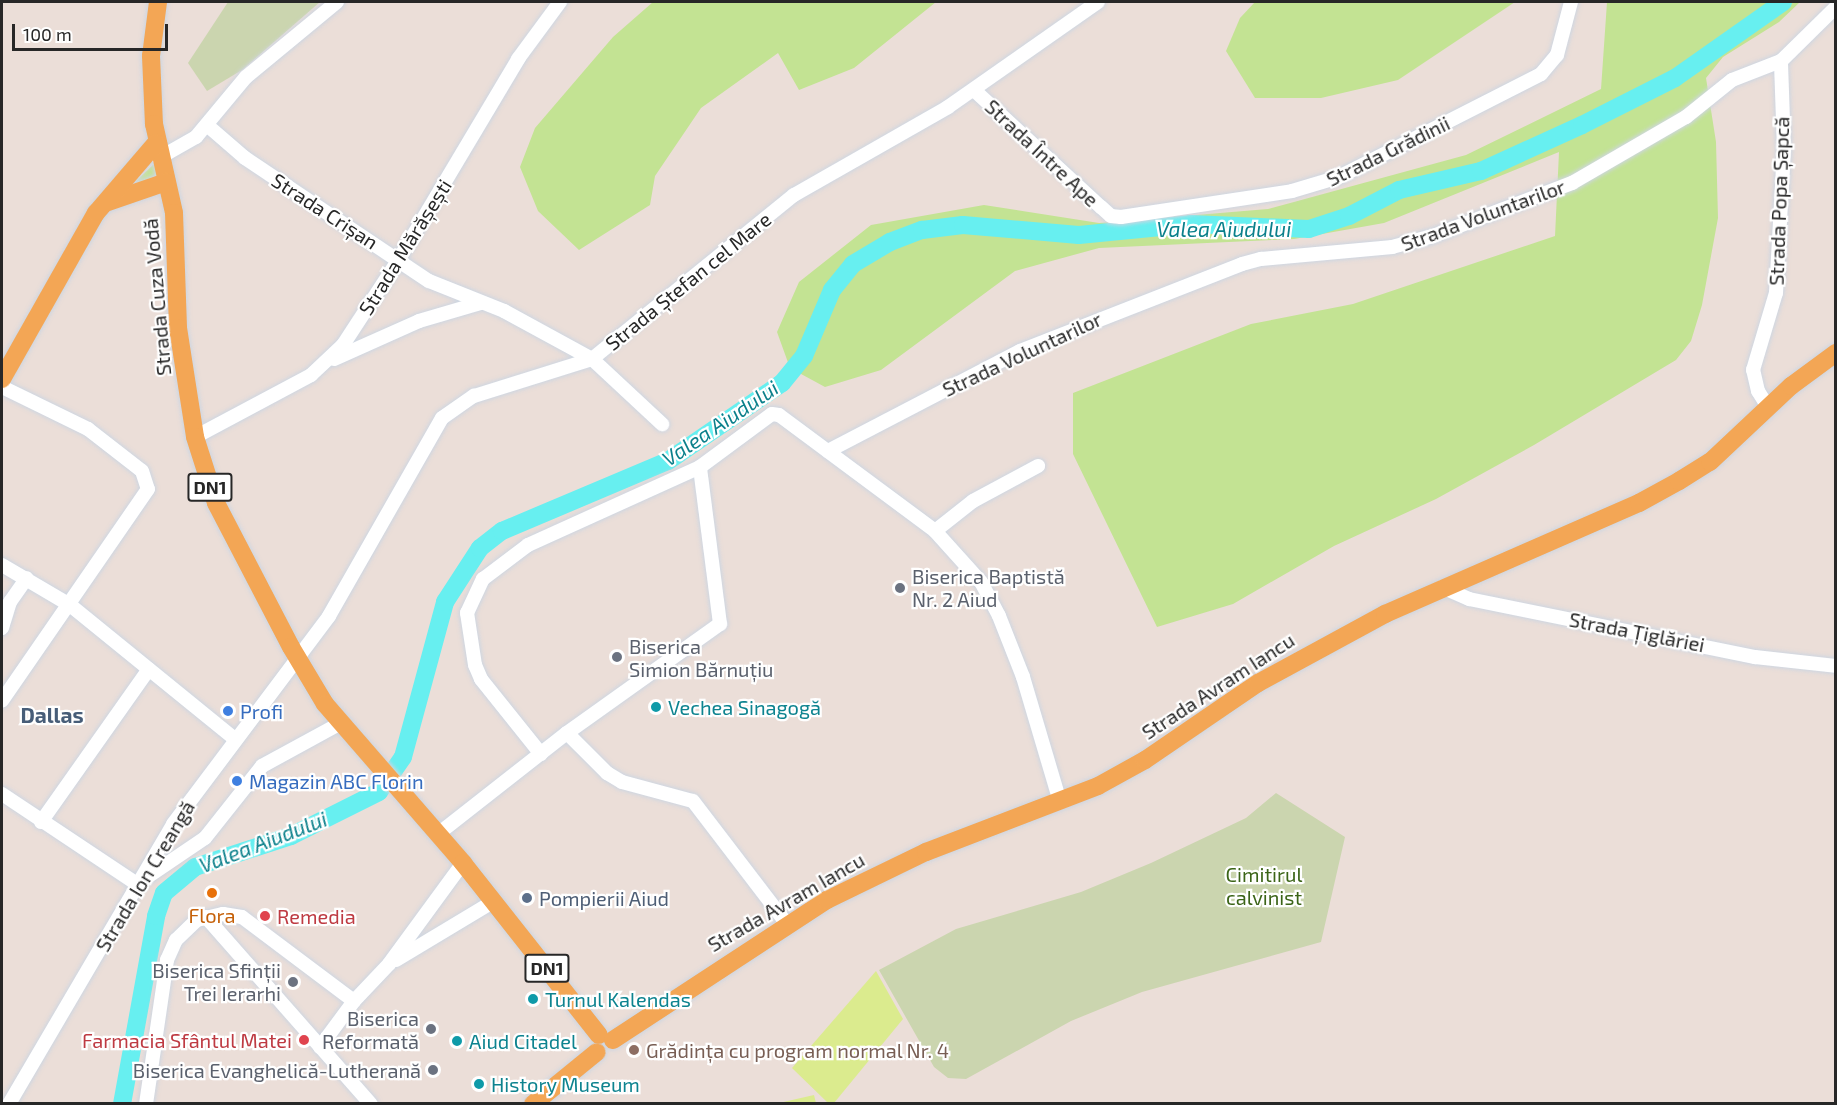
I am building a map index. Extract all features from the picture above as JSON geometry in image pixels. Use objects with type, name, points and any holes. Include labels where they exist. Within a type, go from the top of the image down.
[{"type":"main road","name":"Strada Cuza Vodă","points":[[158,2],[151,56],[158,151],[177,235],[178,328],[195,437],[224,520],[298,660],[341,723],[438,834]]},
{"type":"main road","points":[[2,379],[86,230],[106,202],[158,151]]},
{"type":"main road","points":[[106,202],[166,182]]},
{"type":"main road","name":"Strada Avram Iancu","points":[[533,1104],[603,1042],[787,924],[926,852],[1060,802],[1145,760],[1258,683],[1442,587],[1581,529],[1679,481],[1710,462],[1768,407],[1836,353]]},
{"type":"main road","name":"DN1","points":[[438,834],[603,1042]]},
{"type":"street","points":[[158,151],[208,126],[246,78],[337,2]]},
{"type":"street","name":"Strada Mărășești","points":[[195,437],[270,399],[328,362],[399,260],[518,59],[560,2]]},
{"type":"street","name":"Strada Ștefan cel Mare","points":[[298,660],[349,584],[442,418],[474,396],[592,359],[794,195],[974,90],[1098,2]]},
{"type":"street","name":"Strada Grădinii","points":[[1111,216],[1292,191],[1339,177],[1540,74],[1557,55],[1571,2]]},
{"type":"street","name":"Strada Voluntarilor","points":[[828,452],[1020,351],[1242,264],[1261,259],[1392,247],[1433,236],[1572,183],[1686,117],[1732,80],[1781,61],[1836,7]]},
{"type":"street","name":"Strada Popa Șapcă","points":[[1768,407],[1758,391],[1753,370],[1776,293],[1784,149],[1781,61]]},
{"type":"street","name":"Strada Între Ape","points":[[974,90],[1111,216]]},
{"type":"street","name":"Strada Crișan","points":[[208,126],[245,158],[429,281],[504,311],[592,359],[662,424]]},
{"type":"street","points":[[328,362],[419,321],[480,303]]},
{"type":"street","points":[[2,387],[88,429],[147,478],[148,489],[142,501],[2,701]]},
{"type":"street","points":[[541,754],[482,679],[475,665],[466,630],[472,596],[483,579],[528,545],[700,467],[772,414],[780,415],[935,531],[981,582],[999,616],[1038,723],[1060,802]]},
{"type":"street","points":[[935,531],[973,501],[1038,466]]},
{"type":"street","points":[[438,834],[567,733],[720,624],[700,467]]},
{"type":"street","points":[[2,565],[70,604],[235,739]]},
{"type":"street","points":[[2,628],[10,602],[27,578]]},
{"type":"street","name":"Strada Țiglăriei","points":[[1442,587],[1469,600],[1755,657],[1836,666]]},
{"type":"street","name":"Strada Ion Creangă","points":[[9,1104],[35,1065],[136,884],[173,824],[235,739],[298,660]]},
{"type":"street","points":[[40,822],[149,669]]},
{"type":"street","points":[[2,794],[40,822],[136,884],[205,838],[262,766],[341,723]]},
{"type":"street","points":[[567,733],[607,773],[622,782],[693,801],[787,924]]},
{"type":"street","points":[[320,1047],[354,1001],[389,964],[463,863]]},
{"type":"street","points":[[389,964],[494,902]]},
{"type":"street","points":[[146,1104],[167,960],[183,932],[206,917],[223,914],[242,917],[354,1001]]},
{"type":"street","points":[[206,917],[371,1104]]},
{"type":"street","points":[[349,1080],[358,1104]]},
{"type":"green space","points":[[228,2],[320,2],[242,70],[207,91],[188,63]]},
{"type":"green space","points":[[653,2],[936,2],[854,68],[799,90],[778,53],[701,108],[655,176],[650,205],[579,250],[538,211],[520,167],[535,128],[613,37]]},
{"type":"green space","points":[[1255,2],[1515,2],[1398,80],[1321,98],[1255,98],[1226,51],[1240,18]]},
{"type":"green space","points":[[1607,2],[1800,2],[1779,22],[1723,57],[1706,78],[1716,142],[1718,218],[1702,305],[1691,341],[1676,360],[1534,445],[1436,499],[1334,546],[1233,604],[1157,627],[1073,454],[1073,393],[1251,324],[1353,304],[1555,236],[1559,152],[1384,223],[1294,239],[1099,248],[1015,271],[881,370],[825,387],[790,368],[777,332],[799,282],[871,225],[984,205],[1099,223],[1268,209],[1466,155],[1601,89]]},
{"type":"green space","points":[[154,164],[159,174],[137,184],[135,182]]},
{"type":"green space","name":"Cimitirul calvinist","points":[[1276,793],[1345,837],[1321,942],[1142,992],[1071,1021],[966,1079],[948,1078],[934,1067],[879,970],[956,929],[1081,892],[1151,863],[1246,818]]},
{"type":"green space","points":[[876,971],[903,1019],[834,1103],[828,1103],[792,1068]]},
{"type":"green space","points":[[814,1095],[816,1103],[779,1103]]},
{"type":"waterway","name":"Valea Aiudului","points":[[122,1104],[156,916],[164,893],[195,867],[291,836],[379,792],[403,757],[445,602],[480,548],[502,531],[668,461],[782,383],[804,356],[832,290],[853,264],[890,242],[922,230],[963,225],[1079,235],[1191,224],[1309,229],[1349,216],[1399,190],[1481,171],[1582,125],[1675,78],[1783,2]]},
{"type":"place","name":"Biserica Baptistă Nr. 2 Aiud","points":[[900,588]]},
{"type":"place","name":"Biserica Simion Bărnuțiu","points":[[617,657]]},
{"type":"place","name":"Vechea Sinagogă","points":[[656,707]]},
{"type":"place","name":"Profi","points":[[228,711]]},
{"type":"place","name":"Magazin ABC Florin","points":[[237,781]]},
{"type":"place","name":"Flora","points":[[212,893]]},
{"type":"place","name":"Pompierii Aiud","points":[[527,898]]},
{"type":"place","name":"Remedia","points":[[265,916]]},
{"type":"place","name":"Biserica Sfinții Trei Ierarhi","points":[[293,982]]},
{"type":"place","name":"Turnul Kalendas","points":[[533,999]]},
{"type":"place","name":"Biserica Reformată","points":[[431,1029]]},
{"type":"place","name":"Farmacia Sfântul Matei","points":[[304,1040]]},
{"type":"place","name":"Aiud Citadel","points":[[457,1041]]},
{"type":"place","name":"Grădința cu program normal Nr. 4","points":[[634,1050]]},
{"type":"place","name":"Biserica Evanghelică-Lutherană","points":[[433,1070]]},
{"type":"place","name":"History Museum","points":[[479,1084]]},
{"type":"district","name":"Dallas","points":[[52,715]]}]
